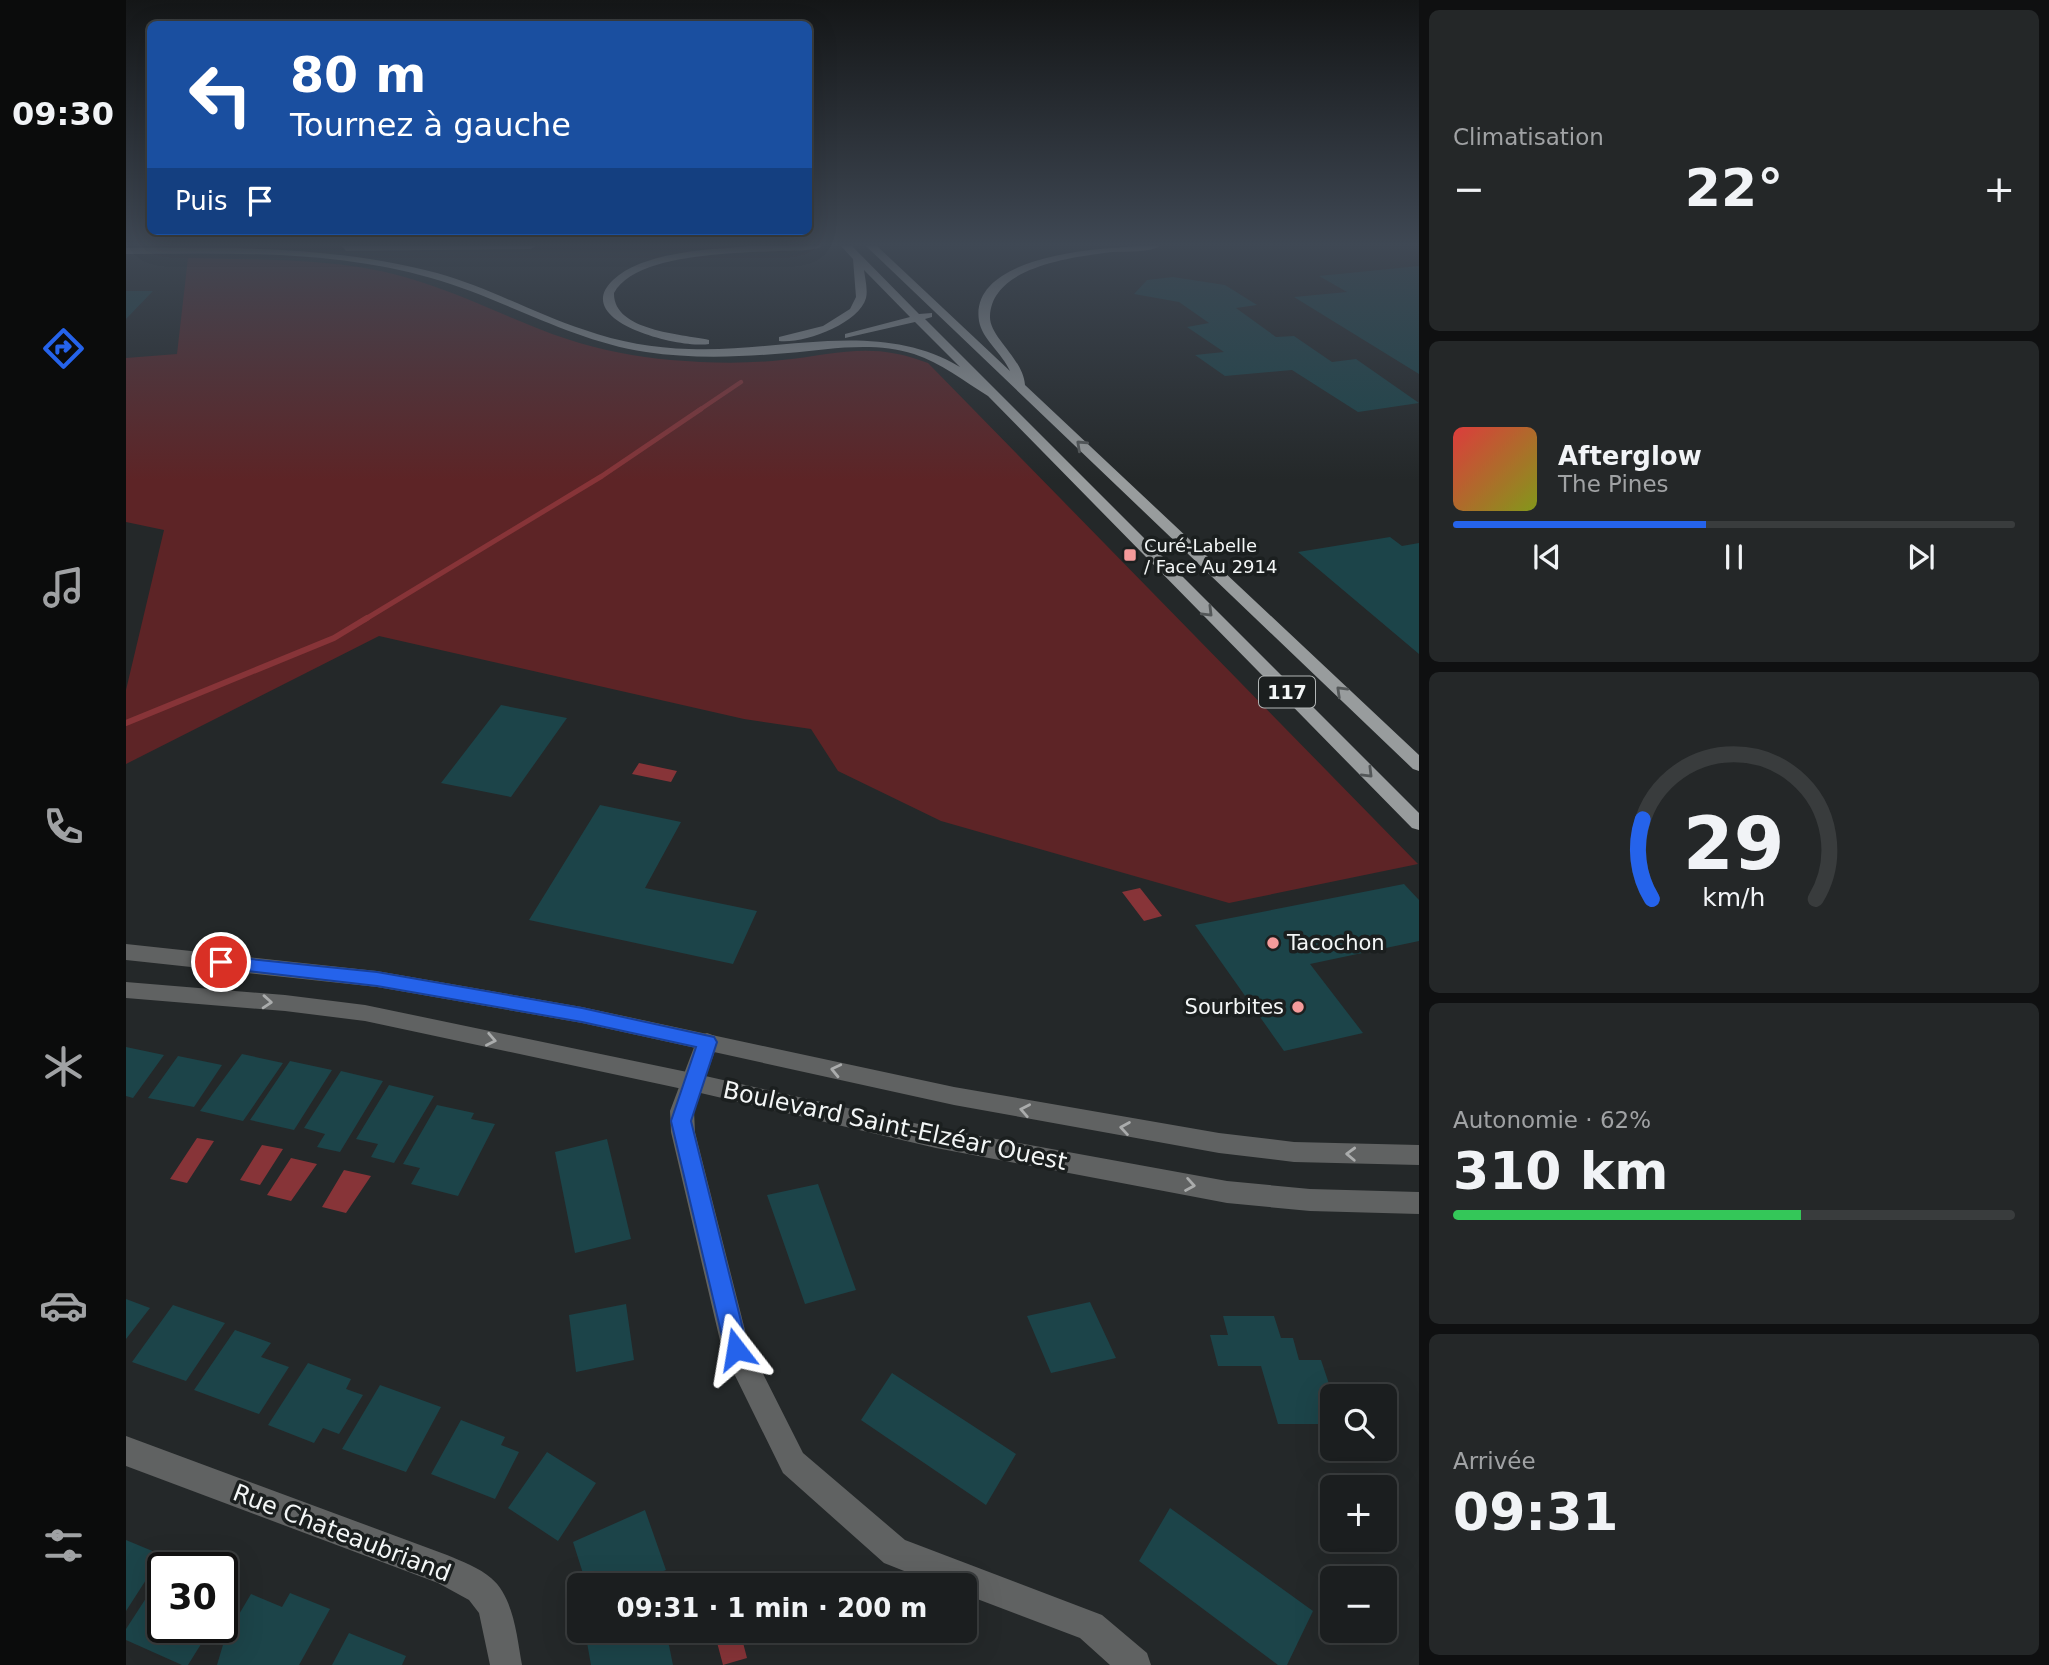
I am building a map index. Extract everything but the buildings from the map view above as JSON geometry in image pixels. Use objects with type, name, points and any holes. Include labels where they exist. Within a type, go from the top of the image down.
[{"type":"main road","points":[[559,324],[585,334],[631,346],[717,354],[869,344],[911,349],[937,359],[993,394]]},
{"type":"main road","points":[[632,324],[672,337],[723,343],[786,339],[834,324]]},
{"type":"main road","points":[[806,348],[897,324]]},
{"type":"main road","name":"117","points":[[924,324],[1419,824]]},
{"type":"main road","name":"117","points":[[951,324],[1419,765]]},
{"type":"main road","points":[[986,324],[990,334],[1009,356],[1023,391]]},
{"type":"street","name":"Boulevard Saint-Elzéar Ouest","points":[[126,952],[377,979],[582,1015],[954,1096],[1219,1143],[1294,1152],[1419,1156]]},
{"type":"street","name":"Boulevard Saint-Elzéar Ouest","points":[[126,990],[341,1009],[692,1082],[936,1138],[1217,1190],[1310,1200],[1419,1203]]},
{"type":"street","points":[[707,1042],[681,1121],[736,1349],[793,1463],[895,1552],[1091,1626],[1135,1665]]},
{"type":"street","name":"Rue Chateaubriand","points":[[126,1451],[447,1571],[480,1589],[497,1618],[506,1665]]},
{"type":"shaded area","points":[[180,324],[525,324],[605,350],[685,361],[741,363],[872,351],[908,356],[928,363],[1418,864],[1229,903],[941,821],[838,771],[811,729],[744,719],[379,636],[126,764],[126,690],[164,530],[126,522],[126,358],[177,354]]},
{"type":"shaded area","points":[[639,763],[677,771],[671,782],[632,774]]},
{"type":"shaded area","points":[[1140,888],[1162,916],[1144,921],[1122,892]]},
{"type":"shaded area","points":[[197,1138],[214,1141],[187,1183],[170,1179]]},
{"type":"shaded area","points":[[262,1145],[283,1149],[260,1185],[240,1180]]},
{"type":"shaded area","points":[[291,1158],[317,1164],[291,1201],[267,1195]]},
{"type":"shaded area","points":[[344,1170],[371,1176],[346,1213],[322,1207]]},
{"type":"shaded area","points":[[717,1643],[743,1643],[747,1658],[723,1665]]},
{"type":"waterway","points":[[698,411],[741,382]]},
{"type":"waterway","points":[[364,620],[602,476],[701,409]]},
{"type":"waterway","points":[[126,723],[334,638],[367,618]]},
{"type":"place","name":"Curé-Labelle / Face Au 2914","points":[[1130,555]]},
{"type":"place","name":"Tacochon","points":[[1273,943]]},
{"type":"place","name":"Sourbites","points":[[1298,1007]]},
{"type":"route","points":[[221,962],[377,979],[582,1015],[707,1042],[682,1111],[681,1121],[736,1349]]}]
